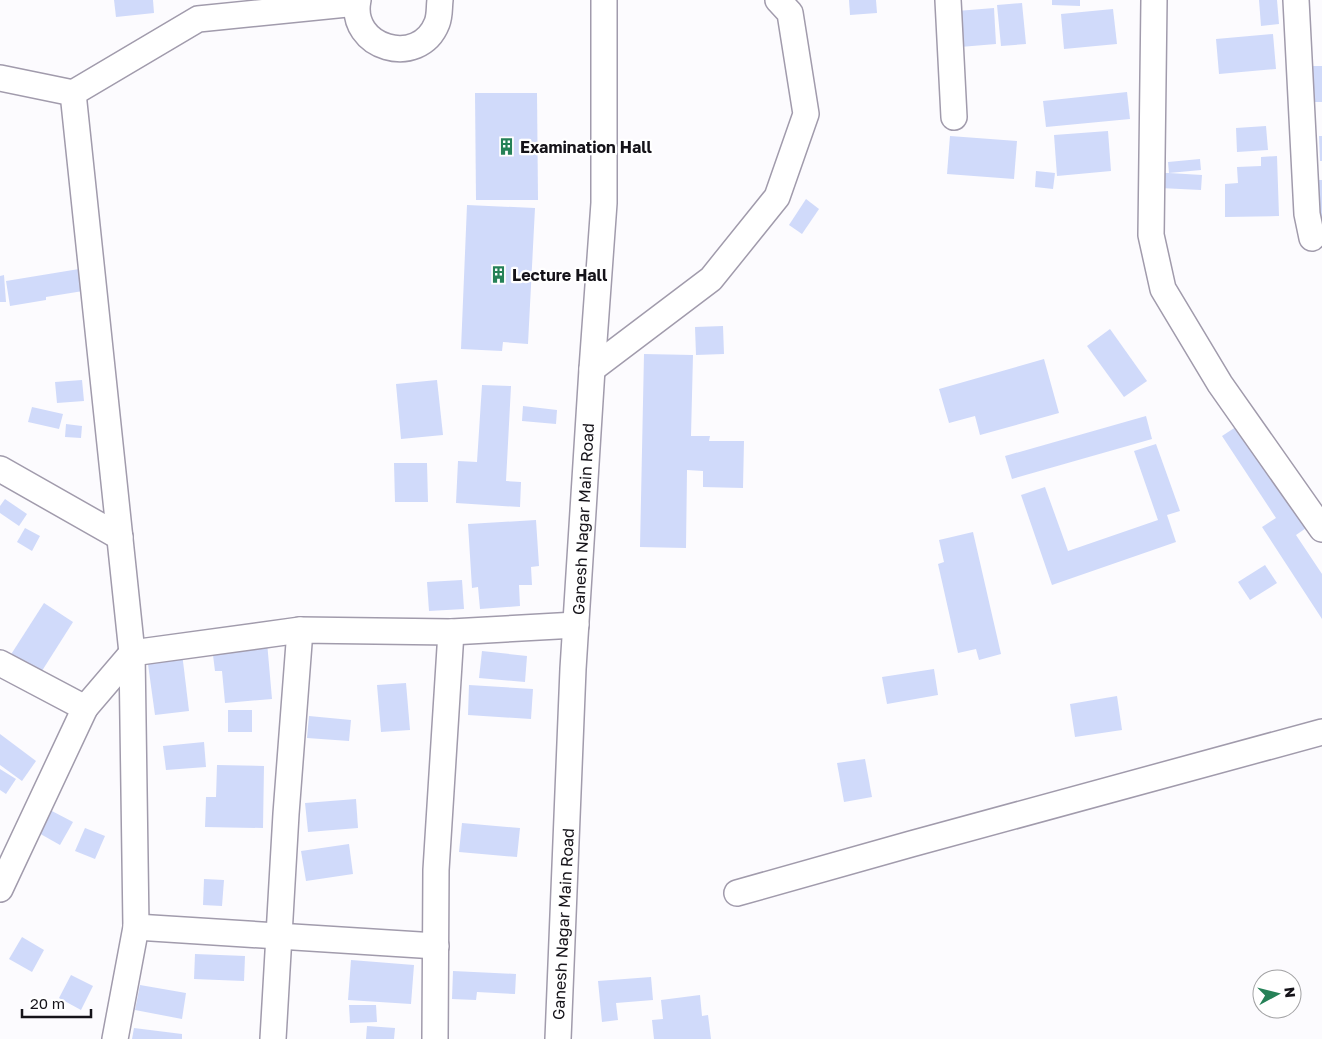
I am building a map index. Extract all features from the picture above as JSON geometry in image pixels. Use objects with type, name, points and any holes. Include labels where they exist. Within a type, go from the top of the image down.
[{"type":"street","points":[[0,78],[73,92],[198,19],[358,2],[358,14],[361,25],[368,35],[382,46],[399,50],[410,48],[430,35],[436,25],[440,0],[449,0]]},
{"type":"street","name":"Ganesh Nagar Main Road","points":[[558,1039],[576,625],[604,203],[604,0]]},
{"type":"street","points":[[592,369],[711,279],[777,197],[806,114],[790,13],[778,0]]},
{"type":"street","points":[[948,0],[954,117]]},
{"type":"street","points":[[1154,0],[1151,235],[1163,289],[1220,384],[1322,529]]},
{"type":"street","points":[[1296,0],[1307,214],[1312,238]]},
{"type":"street","points":[[73,92],[132,653],[136,927],[115,1039]]},
{"type":"street","points":[[0,469],[120,537]]},
{"type":"street","points":[[0,889],[85,708],[132,653],[300,630],[452,632],[576,625]]},
{"type":"street","points":[[273,1039],[300,630]]},
{"type":"street","points":[[435,1039],[436,870],[452,632]]},
{"type":"street","points":[[0,663],[85,708]]},
{"type":"street","points":[[737,893],[1322,732]]},
{"type":"street","points":[[136,927],[436,946]]},
{"type":"building","points":[[114,0],[153,0],[154,13],[116,17]]},
{"type":"building","points":[[849,0],[876,0],[877,13],[850,15]]},
{"type":"building","points":[[1052,0],[1080,0],[1080,6],[1052,5]]},
{"type":"building","points":[[1259,0],[1277,0],[1279,24],[1261,26]]},
{"type":"building","points":[[1022,3],[1026,44],[1001,46],[997,5]]},
{"type":"building","points":[[994,8],[996,44],[960,47],[957,11]]},
{"type":"building","points":[[1113,9],[1117,44],[1064,49],[1061,14]]},
{"type":"building","points":[[1273,34],[1276,69],[1219,74],[1216,39]]},
{"type":"building","points":[[1311,66],[1322,66],[1322,102],[1309,102]]},
{"type":"building","points":[[1127,92],[1130,119],[1046,127],[1043,101]]},
{"type":"building","name":"Examination Hall","points":[[475,93],[537,93],[538,200],[476,200]]},
{"type":"building","points":[[1266,126],[1268,150],[1237,152],[1236,128]]},
{"type":"building","points":[[1108,131],[1111,171],[1057,176],[1054,135]]},
{"type":"building","points":[[950,136],[1017,141],[1014,179],[947,174]]},
{"type":"building","points":[[1319,136],[1322,136],[1322,161],[1320,161]]},
{"type":"building","points":[[1277,156],[1279,216],[1225,217],[1225,184],[1238,183],[1237,167],[1261,166],[1261,157]]},
{"type":"building","points":[[1200,159],[1201,170],[1169,173],[1168,162]]},
{"type":"building","points":[[1036,171],[1055,173],[1053,189],[1035,187]]},
{"type":"building","points":[[1161,173],[1202,175],[1201,190],[1160,188]]},
{"type":"building","points":[[1312,180],[1322,180],[1322,223],[1309,222]]},
{"type":"building","points":[[806,199],[819,209],[802,234],[789,225]]},
{"type":"building","name":"Lecture Hall","points":[[467,205],[535,208],[528,344],[503,342],[502,351],[461,349]]},
{"type":"building","points":[[79,269],[83,291],[46,297],[46,300],[10,306],[6,281]]},
{"type":"building","points":[[4,275],[6,302],[0,302],[0,276]]},
{"type":"building","points":[[723,326],[724,354],[696,355],[695,327]]},
{"type":"building","points":[[1110,329],[1147,381],[1124,397],[1087,346]]},
{"type":"building","points":[[644,354],[693,355],[691,436],[710,436],[709,441],[744,441],[743,488],[703,487],[703,471],[687,470],[686,548],[640,547]]},
{"type":"building","points":[[1044,359],[1059,413],[980,435],[975,416],[949,423],[939,389]]},
{"type":"building","points":[[82,380],[84,401],[57,403],[55,382]]},
{"type":"building","points":[[437,380],[443,435],[401,439],[396,384]]},
{"type":"building","points":[[482,385],[511,386],[506,481],[521,482],[520,507],[456,503],[458,461],[477,462]]},
{"type":"building","points":[[523,406],[557,410],[556,424],[522,421]]},
{"type":"building","points":[[32,407],[63,414],[59,429],[28,422]]},
{"type":"building","points":[[1146,416],[1152,439],[1012,479],[1005,456]]},
{"type":"building","points":[[1245,421],[1312,524],[1296,535],[1322,574],[1322,619],[1262,527],[1276,518],[1222,436]]},
{"type":"building","points":[[66,424],[82,426],[81,438],[65,437]]},
{"type":"building","points":[[1156,444],[1180,511],[1167,515],[1176,542],[1052,585],[1021,495],[1045,487],[1068,551],[1158,520],[1134,451]]},
{"type":"building","points":[[394,463],[427,463],[428,502],[395,502]]},
{"type":"building","points":[[5,499],[27,514],[19,526],[0,513],[0,506]]},
{"type":"building","points":[[536,520],[539,566],[531,567],[532,585],[519,585],[520,606],[480,609],[478,587],[472,588],[468,524]]},
{"type":"building","points":[[25,528],[40,536],[32,551],[17,542]]},
{"type":"building","points":[[973,532],[1001,654],[979,660],[976,649],[958,653],[938,564],[944,562],[939,540]]},
{"type":"building","points":[[1265,565],[1277,583],[1250,600],[1238,582]]},
{"type":"building","points":[[462,580],[464,609],[429,611],[427,582]]},
{"type":"building","points":[[44,603],[73,622],[40,674],[10,656]]},
{"type":"building","points":[[267,642],[272,699],[225,703],[222,671],[215,671],[212,647]]},
{"type":"building","points":[[482,651],[527,656],[525,682],[479,678]]},
{"type":"building","points":[[182,653],[189,711],[155,715],[147,657]]},
{"type":"building","points":[[934,669],[938,695],[887,704],[882,677]]},
{"type":"building","points":[[406,683],[410,730],[381,732],[377,685]]},
{"type":"building","points":[[469,685],[533,689],[531,719],[468,715]]},
{"type":"building","points":[[1117,696],[1122,730],[1075,737],[1070,704]]},
{"type":"building","points":[[228,710],[252,710],[252,732],[228,732]]},
{"type":"building","points":[[309,716],[351,720],[349,741],[307,738]]},
{"type":"building","points":[[0,734],[36,761],[22,781],[0,765]]},
{"type":"building","points":[[204,742],[206,767],[166,770],[163,746]]},
{"type":"building","points":[[865,759],[872,797],[844,802],[837,763]]},
{"type":"building","points":[[217,765],[264,766],[263,828],[205,827],[206,797],[216,797]]},
{"type":"building","points":[[0,769],[16,779],[6,794],[0,790]]},
{"type":"building","points":[[356,799],[358,828],[308,832],[305,803]]},
{"type":"building","points":[[50,810],[73,822],[60,845],[37,832]]},
{"type":"building","points":[[462,823],[520,828],[517,857],[459,852]]},
{"type":"building","points":[[85,828],[105,836],[95,859],[75,851]]},
{"type":"building","points":[[349,844],[353,874],[306,881],[301,851]]},
{"type":"building","points":[[204,879],[224,880],[222,906],[203,905]]},
{"type":"building","points":[[22,937],[44,950],[32,972],[9,959]]},
{"type":"building","points":[[195,954],[245,956],[244,981],[194,979]]},
{"type":"building","points":[[351,960],[414,965],[411,1004],[348,1000]]},
{"type":"building","points":[[453,971],[516,974],[515,994],[477,992],[476,1000],[452,999]]},
{"type":"building","points":[[71,975],[93,986],[81,1010],[59,998]]},
{"type":"building","points":[[651,977],[653,1000],[616,1003],[618,1020],[602,1022],[598,981]]},
{"type":"building","points":[[140,985],[186,993],[182,1019],[135,1010]]},
{"type":"building","points":[[700,995],[702,1016],[708,1015],[711,1039],[654,1039],[652,1020],[663,1019],[661,1000]]},
{"type":"building","points":[[349,1005],[376,1005],[377,1022],[350,1023]]},
{"type":"building","points":[[367,1026],[395,1028],[394,1039],[366,1039]]},
{"type":"building","points":[[134,1028],[182,1034],[182,1039],[132,1039]]},
{"type":"place","name":"Examination Hall","points":[[506,147]]},
{"type":"place","name":"Lecture Hall","points":[[498,275]]}]
